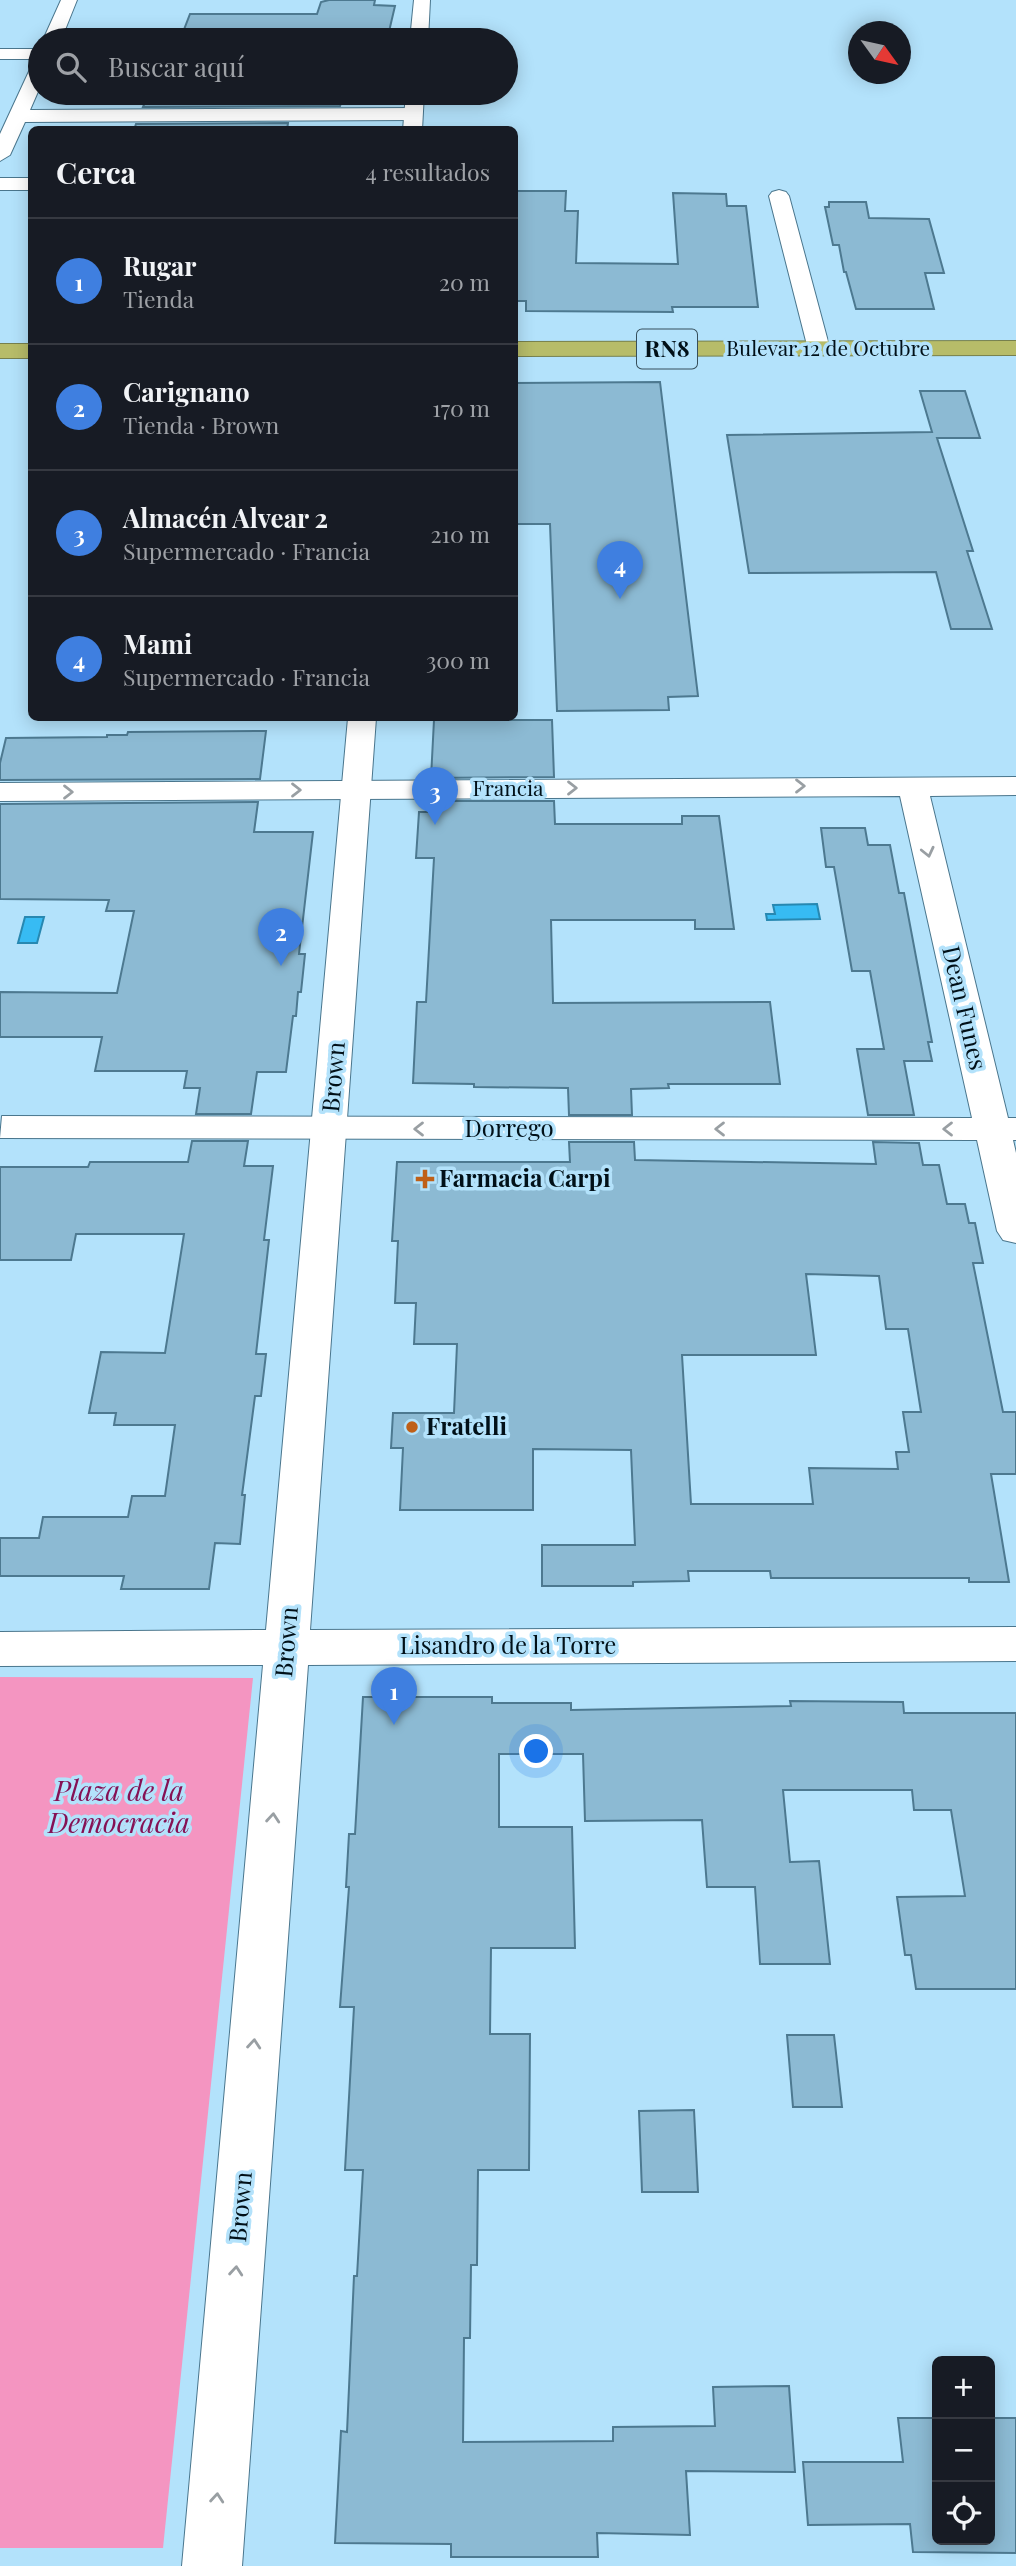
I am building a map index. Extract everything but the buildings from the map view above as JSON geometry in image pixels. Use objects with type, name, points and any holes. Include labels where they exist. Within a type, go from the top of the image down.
[{"type":"highway","name":"Bulevar 12 de Octubre","points":[[518,349],[1016,348]]},
{"type":"highway","points":[[0,351],[28,351]]},
{"type":"street","points":[[57,28],[69,0]]},
{"type":"street","points":[[420,28],[422,0]]},
{"type":"street","points":[[0,54],[28,54]]},
{"type":"street","points":[[0,155],[28,93]]},
{"type":"street","points":[[17,116],[412,122]]},
{"type":"street","points":[[0,184],[28,184]]},
{"type":"street","points":[[779,195],[819,349]]},
{"type":"street","name":"Brown","points":[[212,2566],[362,721]]},
{"type":"street","name":"Dean Funes","points":[[913,786],[1004,1129],[1016,1231]]},
{"type":"street","name":"Francia","points":[[0,792],[1016,786]]},
{"type":"street","name":"Dorrego","points":[[2,1128],[1004,1129]]},
{"type":"street","name":"Lisandro de la Torre","points":[[0,1649],[1016,1644]]},
{"type":"green space","name":"Plaza de la Democracia","points":[[0,1677],[253,1678],[163,2548],[0,2548]]},
{"type":"water","points":[[817,904],[820,919],[767,920],[766,914],[775,914],[773,905]]},
{"type":"water","points":[[25,917],[44,917],[37,943],[18,943]]},
{"type":"place","name":"Mami","points":[[620,599]]},
{"type":"place","name":"Almacén Alvear 2","points":[[435,825]]},
{"type":"place","name":"Carignano","points":[[281,966]]},
{"type":"place","name":"Farmacia Carpi","points":[[425,1179]]},
{"type":"place","name":"Fratelli","points":[[412,1427]]},
{"type":"place","name":"Rugar","points":[[394,1725]]}]
